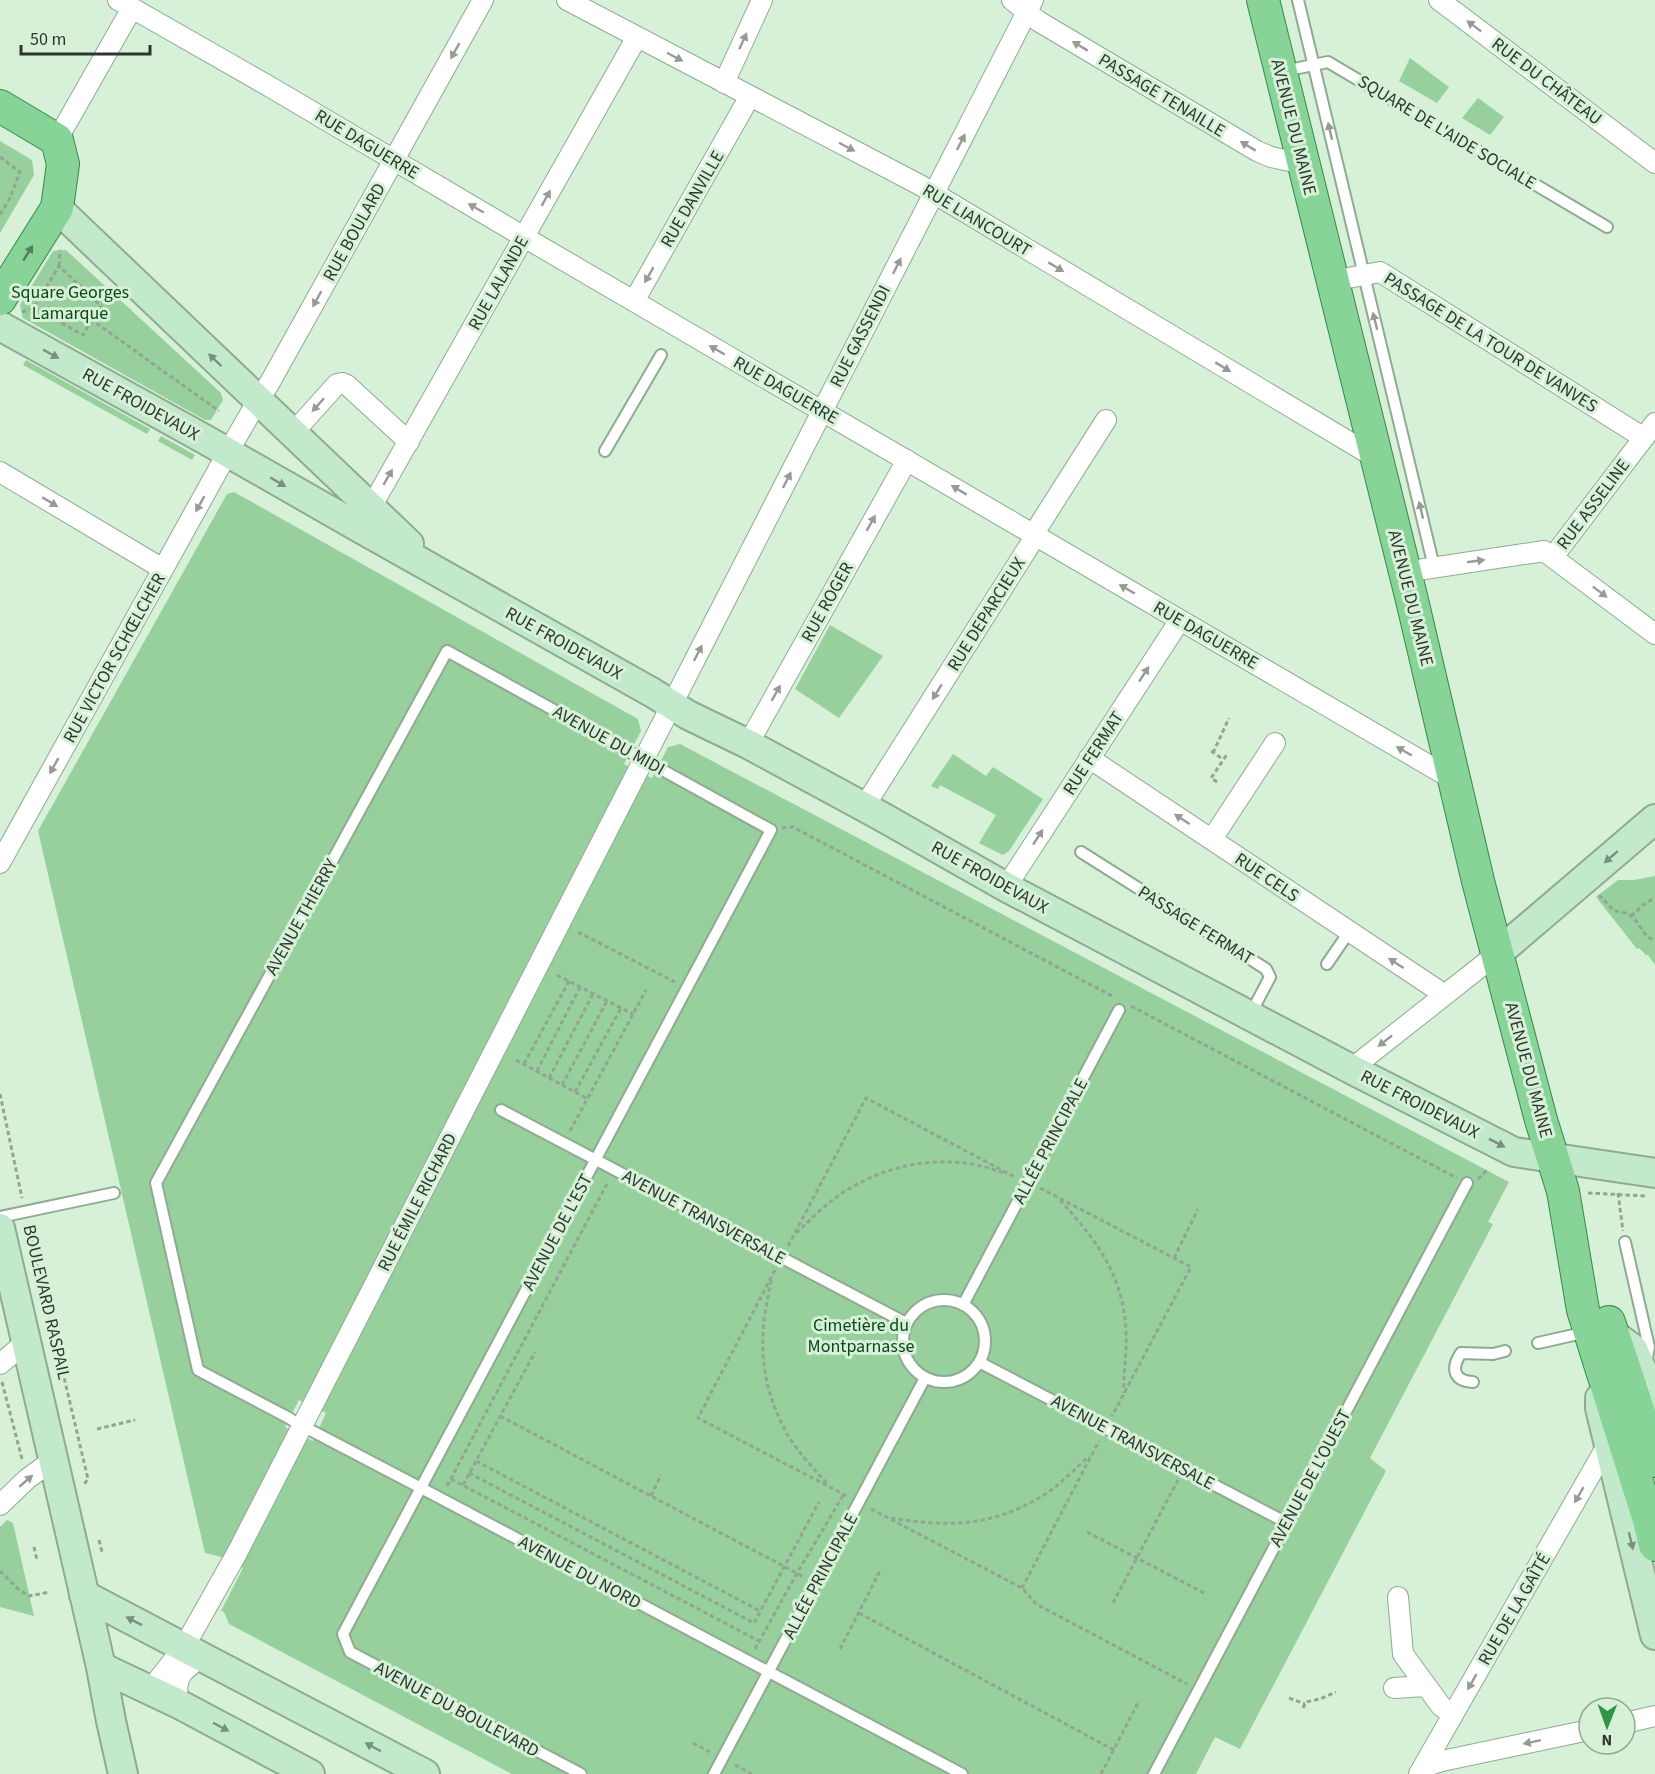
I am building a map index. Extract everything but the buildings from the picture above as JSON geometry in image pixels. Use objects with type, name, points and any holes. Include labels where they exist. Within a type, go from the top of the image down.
[{"type":"main road","name":"AVENUE DU MAINE","points":[[1263,0],[1376,458],[1420,570],[1454,780],[1541,1120],[1563,1193],[1655,1545]]},
{"type":"main road","points":[[0,106],[57,140],[63,164],[57,207],[7,312]]},
{"type":"main road","name":"RUE FROIDEVAUX","points":[[57,207],[293,433],[365,518]]},
{"type":"main road","name":"RUE FROIDEVAUX","points":[[7,312],[228,452],[365,518],[437,571],[671,705],[748,744],[1006,886],[1351,1069],[1514,1152],[1553,1157],[1654,1178]]},
{"type":"main road","points":[[1498,953],[1655,819]]},
{"type":"main road","name":"BOULEVARD RASPAIL","points":[[0,1228],[101,1667],[123,1774]]},
{"type":"main road","name":"AVENUE DU MAINE","points":[[1601,1342],[1633,1348],[1652,1392]]},
{"type":"main road","name":"AVENUE DU MAINE","points":[[1601,1342],[1600,1408],[1655,1635]]},
{"type":"main road","name":"AVENUE DU MAINE","points":[[1601,1342],[1655,1461]]},
{"type":"main road","points":[[84,1595],[425,1774]]},
{"type":"main road","points":[[101,1667],[177,1703],[310,1774]]},
{"type":"street","name":"RUE BOULARD","points":[[228,452],[269,384],[483,0]]},
{"type":"street","name":"RUE LIANCOURT","points":[[567,0],[920,185],[1376,458]]},
{"type":"street","points":[[724,83],[762,0]]},
{"type":"street","name":"RUE DU CHÂTEAU","points":[[1439,0],[1655,163]]},
{"type":"street","name":"RUE DAGUERRE","points":[[125,4],[1454,780]]},
{"type":"street","points":[[57,140],[125,4]]},
{"type":"street","name":"PASSAGE TENAILLE","points":[[1024,4],[1048,27],[1257,151],[1271,157],[1303,164]]},
{"type":"street","name":"RUE GASSENDI","points":[[671,705],[934,194],[1024,4]]},
{"type":"street","name":"RUE LALANDE","points":[[365,518],[637,37]]},
{"type":"street","name":"RUE DANVILLE","points":[[634,301],[750,96]]},
{"type":"street","name":"PASSAGE DE LA TOUR DE VANVES","points":[[1332,281],[1380,272],[1649,430]]},
{"type":"street","points":[[293,433],[337,384],[342,383],[347,385],[409,442]]},
{"type":"street","name":"RUE DEPARCIEUX","points":[[864,807],[1106,420]]},
{"type":"street","name":"RUE ASSELINE","points":[[1553,557],[1649,430]]},
{"type":"street","name":"RUE VICTOR SCHŒLCHER","points":[[0,863],[228,452]]},
{"type":"street","name":"RUE ROGER","points":[[748,744],[907,460]]},
{"type":"street","points":[[0,472],[164,569]]},
{"type":"street","points":[[1420,570],[1544,551],[1655,634]]},
{"type":"street","name":"RUE FERMAT","points":[[1006,886],[1179,620]]},
{"type":"street","name":"RUE ÉMILE RICHARD","points":[[150,1690],[193,1652],[199,1623],[671,705]]},
{"type":"street","points":[[1212,839],[1275,743]]},
{"type":"street","name":"RUE CELS","points":[[1089,758],[1445,995]]},
{"type":"street","points":[[1351,1069],[1498,953]]},
{"type":"street","points":[[0,1364],[26,1342]]},
{"type":"street","name":"RUE DE LA GAÎTÉ","points":[[1421,1770],[1608,1444]]},
{"type":"street","points":[[0,1505],[27,1479],[53,1460]]},
{"type":"street","points":[[1398,1597],[1403,1654],[1441,1706],[1454,1715]]},
{"type":"street","points":[[177,1703],[177,1683],[193,1652]]},
{"type":"street","points":[[1394,1688],[1425,1686]]},
{"type":"street","points":[[1637,1720],[1655,1716]]},
{"type":"street","points":[[1421,1770],[1442,1761],[1577,1733]]},
{"type":"lane","name":"AVENUE DU MAINE","points":[[1298,0],[1364,275],[1420,570]]},
{"type":"lane","name":"SQUARE DE L'AIDE SOCIALE","points":[[1281,72],[1328,62],[1607,227]]},
{"type":"lane","points":[[605,451],[661,355]]},
{"type":"lane","name":"AVENUE DU MIDI","points":[[447,651],[771,830]]},
{"type":"lane","name":"AVENUE THIERRY","points":[[198,1370],[156,1183],[447,651]]},
{"type":"lane","name":"AVENUE DE L'EST","points":[[343,1634],[771,830]]},
{"type":"lane","name":"PASSAGE FERMAT","points":[[1082,852],[1266,969],[1270,977],[1249,1015]]},
{"type":"lane","points":[[1327,964],[1349,932]]},
{"type":"lane","name":"ALLÉE PRINCIPALE","points":[[963,1305],[1119,1010]]},
{"type":"lane","name":"AVENUE TRANSVERSALE","points":[[501,1110],[906,1323]]},
{"type":"lane","name":"AVENUE DE L'OUEST","points":[[1154,1774],[1467,1183]]},
{"type":"lane","points":[[0,1217],[114,1193]]},
{"type":"lane","name":"AVENUE DU MAINE","points":[[1625,1242],[1649,1347],[1652,1392]]},
{"type":"lane","points":[[945,1300],[963,1305],[978,1318],[983,1330],[985,1343],[980,1362],[972,1371],[953,1381],[942,1382],[925,1378],[915,1371],[904,1352],[903,1332],[906,1323],[918,1309],[931,1302],[945,1300]]},
{"type":"lane","points":[[1538,1344],[1601,1342]]},
{"type":"lane","points":[[1473,1382],[1464,1382],[1457,1377],[1455,1362],[1461,1353],[1492,1354],[1505,1351]]},
{"type":"lane","name":"AVENUE TRANSVERSALE","points":[[980,1362],[1287,1523]]},
{"type":"lane","name":"AVENUE DU NORD","points":[[198,1370],[962,1774]]},
{"type":"lane","name":"ALLÉE PRINCIPALE","points":[[714,1774],[925,1378]]},
{"type":"lane","name":"AVENUE DU BOULEVARD","points":[[343,1634],[350,1652],[581,1774]]},
{"type":"path","points":[[0,157],[20,172],[10,198],[0,215]]},
{"type":"path","points":[[34,308],[59,266],[60,250]]},
{"type":"path","points":[[7,312],[34,308],[83,335],[100,306],[59,266]]},
{"type":"path","points":[[92,320],[219,411]]},
{"type":"path","points":[[1223,759],[1212,752],[1229,718]]},
{"type":"path","points":[[1216,782],[1211,778],[1228,753]]},
{"type":"path","points":[[1599,895],[1614,911],[1625,911],[1636,919],[1650,939],[1655,941]]},
{"type":"path","points":[[1631,916],[1655,898]]},
{"type":"path","points":[[578,932],[687,989]]},
{"type":"path","points":[[557,975],[633,1014]]},
{"type":"path","points":[[524,1064],[568,981]]},
{"type":"path","points":[[537,1071],[580,987]]},
{"type":"path","points":[[564,1143],[646,990]]},
{"type":"path","points":[[549,1078],[593,994]]},
{"type":"path","points":[[562,1085],[607,1001]]},
{"type":"path","points":[[575,1092],[621,1008]]},
{"type":"path","points":[[516,1060],[588,1099]]},
{"type":"path","name":"BOULEVARD RASPAIL","points":[[0,1094],[25,1212],[88,1479],[84,1486],[62,1495]]},
{"type":"path","points":[[794,1234],[852,1186],[909,1165],[951,1162],[971,1164],[991,1168],[1028,1183]]},
{"type":"path","points":[[440,1498],[615,1170]]},
{"type":"path","points":[[1563,1193],[1618,1195],[1654,1178]]},
{"type":"path","points":[[1618,1195],[1625,1242]]},
{"type":"path","points":[[1056,1197],[1087,1230],[1111,1270],[1118,1289],[1126,1330],[1124,1394]]},
{"type":"path","points":[[1174,1258],[1198,1209]]},
{"type":"path","points":[[772,1277],[763,1335],[763,1360],[767,1384],[778,1416],[789,1438],[829,1487]]},
{"type":"path","points":[[463,1485],[535,1352]]},
{"type":"path","points":[[0,1372],[27,1479]]},
{"type":"path","points":[[500,1416],[816,1583]]},
{"type":"path","points":[[97,1429],[135,1420]]},
{"type":"path","points":[[886,1517],[937,1524],[970,1522],[1000,1516],[1020,1508],[1057,1486],[1093,1453]]},
{"type":"path","points":[[476,1461],[760,1611]]},
{"type":"path","points":[[1113,1603],[1184,1469]]},
{"type":"path","points":[[469,1473],[754,1623],[819,1502]]},
{"type":"path","points":[[651,1496],[661,1475]]},
{"type":"path","points":[[451,1479],[759,1641]]},
{"type":"path","points":[[748,1661],[844,1494]]},
{"type":"path","points":[[1087,1532],[1204,1593]]},
{"type":"path","points":[[99,1540],[102,1552]]},
{"type":"path","points":[[34,1547],[37,1560]]},
{"type":"path","points":[[840,1649],[881,1569]]},
{"type":"path","points":[[0,1571],[18,1589],[29,1596],[50,1592]]},
{"type":"path","points":[[1022,1588],[1036,1604],[1198,1690]]},
{"type":"path","points":[[858,1613],[1114,1750]]},
{"type":"path","points":[[1289,1698],[1304,1706],[1306,1702],[1320,1700],[1336,1692]]},
{"type":"path","points":[[1101,1774],[1138,1703]]},
{"type":"green space","points":[[1410,58],[1449,87],[1437,103],[1399,81]]},
{"type":"green space","points":[[1478,98],[1504,117],[1490,135],[1462,118]]},
{"type":"green space","points":[[0,141],[32,160],[34,175],[0,233]]},
{"type":"green space","name":"Square Georges Lamarque","points":[[66,250],[221,393],[223,400],[211,420],[205,420],[23,318],[20,305],[53,251]]},
{"type":"green space","points":[[26,360],[150,429],[147,434],[23,365]]},
{"type":"green space","points":[[161,436],[195,455],[192,460],[158,441]]},
{"type":"green space","points":[[234,492],[638,719],[641,731],[624,764],[632,769],[307,1404],[299,1400],[285,1427],[292,1431],[227,1560],[205,1553],[38,831],[227,494]]},
{"type":"green space","points":[[830,625],[883,656],[839,718],[795,689]]},
{"type":"green space","name":"Cimetière du Montparnasse","points":[[680,744],[1509,1182],[1488,1222],[1493,1224],[1370,1458],[1386,1471],[1240,1749],[1215,1737],[1196,1774],[512,1774],[229,1624],[224,1612],[221,1611],[243,1568],[239,1565],[305,1437],[313,1441],[326,1413],[318,1409],[643,774],[652,778],[668,747]]},
{"type":"green space","points":[[953,754],[986,776],[993,767],[1043,799],[1009,851],[1003,855],[979,843],[996,815],[940,785],[938,789],[931,786]]},
{"type":"green space","points":[[1655,876],[1655,965],[1648,955],[1639,948],[1637,949],[1596,897],[1618,880]]},
{"type":"green space","points":[[7,1520],[13,1523],[34,1616],[0,1607],[0,1527]]}]
